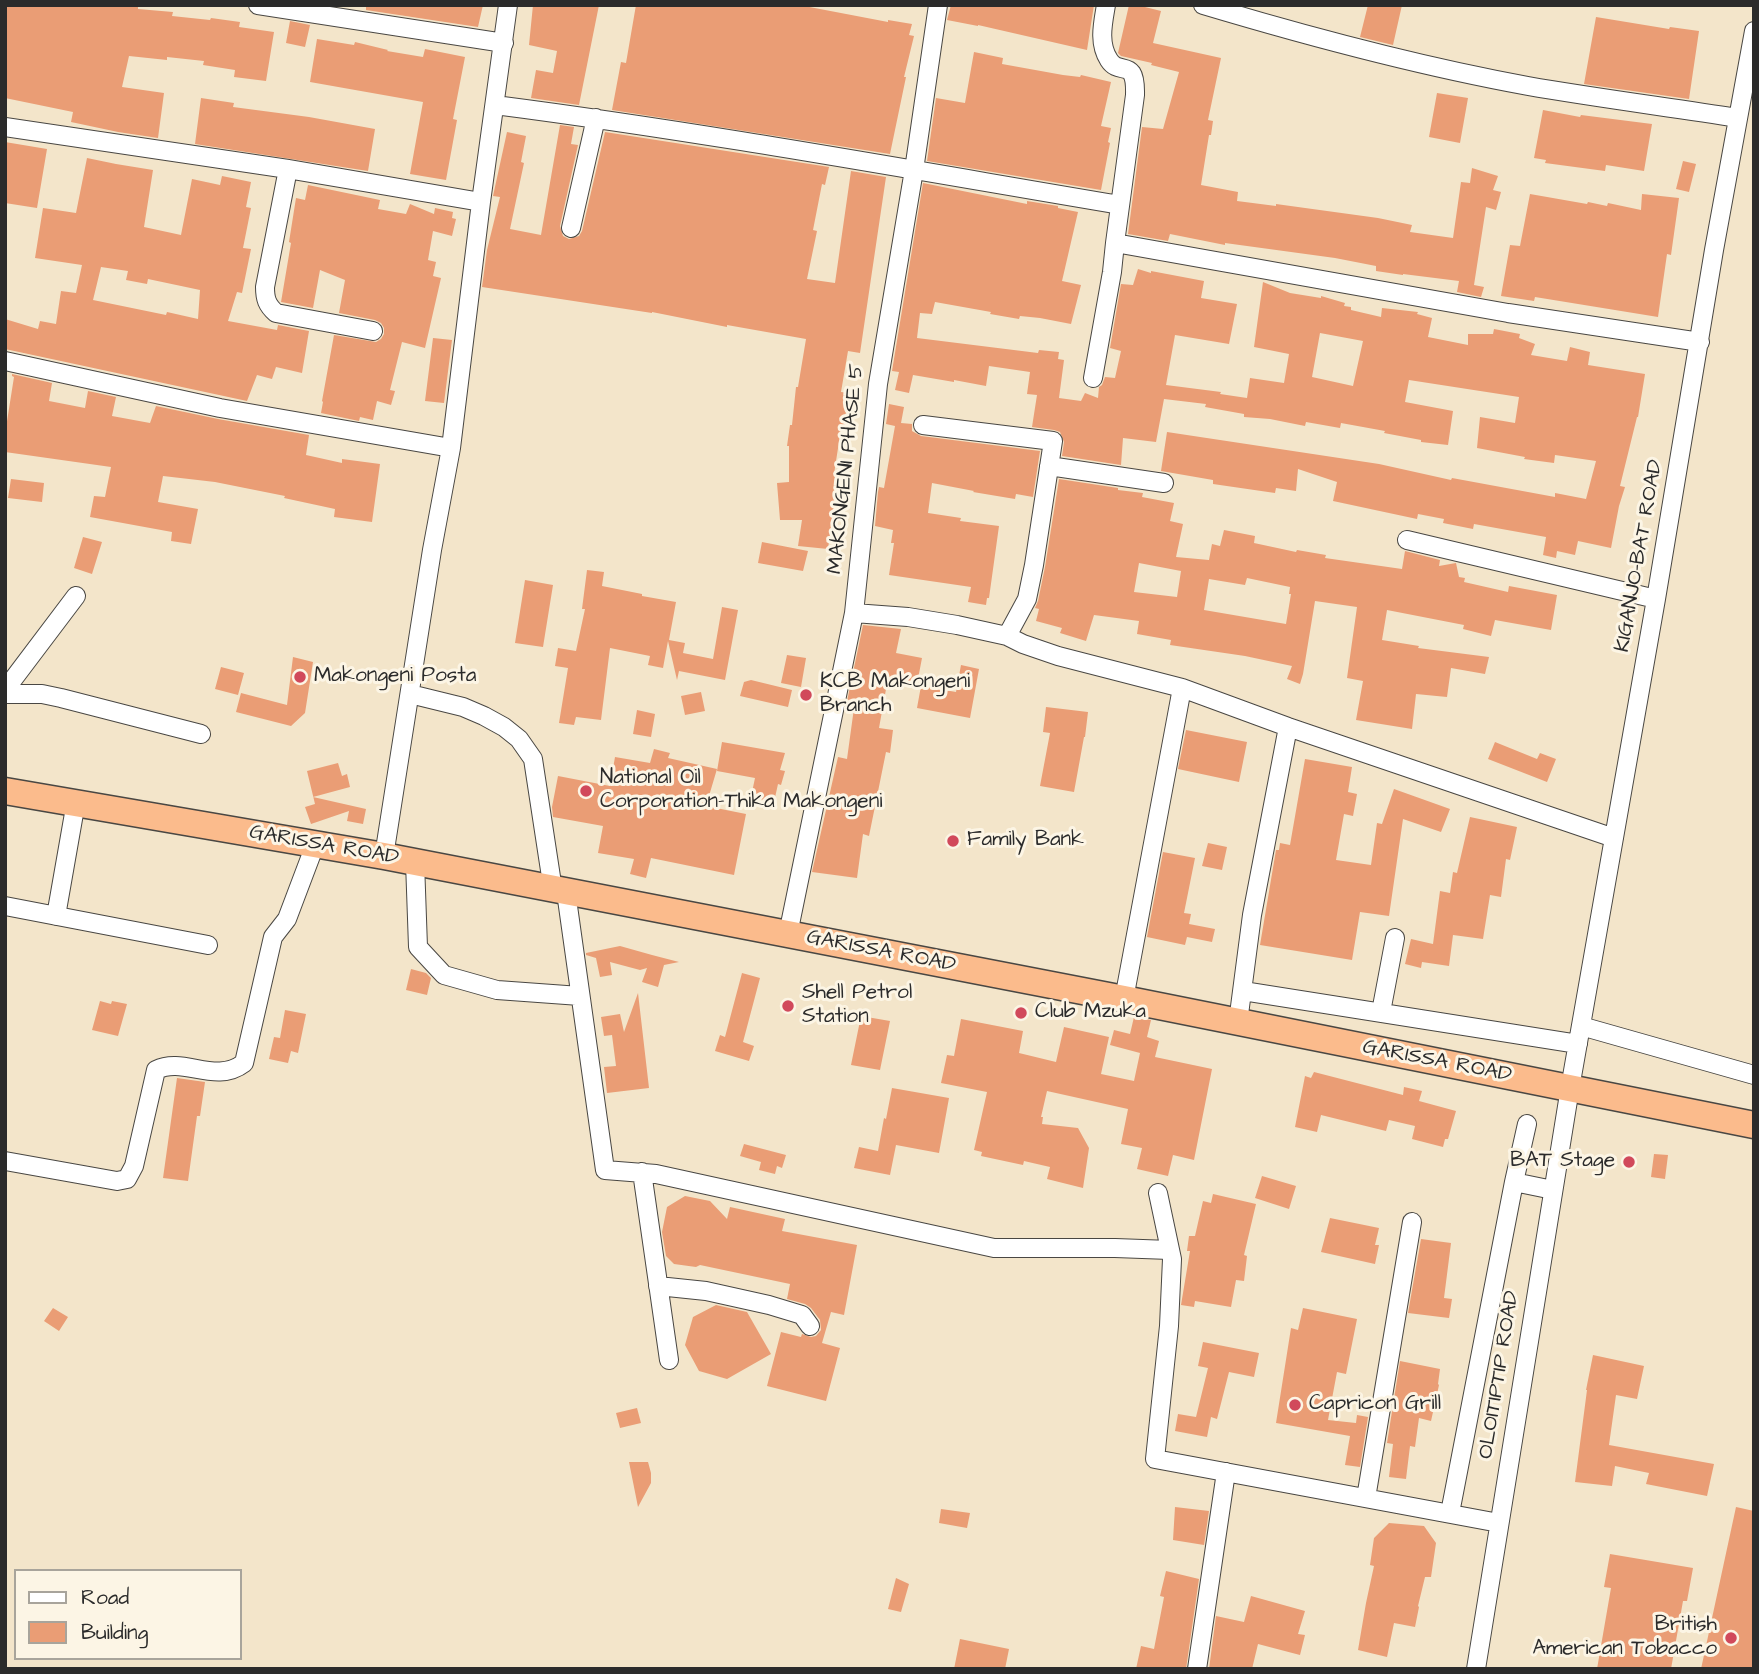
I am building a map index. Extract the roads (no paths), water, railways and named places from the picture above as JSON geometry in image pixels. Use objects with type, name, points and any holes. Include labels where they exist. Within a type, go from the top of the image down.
[{"type":"highway","name":"GARISSA ROAD","points":[[5,790],[384,856],[1238,1021],[1754,1125]]},
{"type":"street","points":[[258,5],[504,43]]},
{"type":"street","points":[[384,856],[432,550],[451,448],[508,5]]},
{"type":"street","name":"MAKONGENI PHASE 5","points":[[788,934],[854,613],[878,384],[938,5]]},
{"type":"street","points":[[1093,378],[1112,272],[1135,95],[1133,75],[1127,68],[1115,65],[1108,59],[1101,32],[1106,5]]},
{"type":"street","points":[[1203,5],[1300,34],[1528,86],[1738,118]]},
{"type":"street","name":"KIGANJO-BAT ROAD","points":[[1570,1088],[1754,31]]},
{"type":"street","points":[[495,105],[596,118],[1120,205]]},
{"type":"street","points":[[570,228],[596,118]]},
{"type":"street","points":[[5,127],[288,169],[481,202]]},
{"type":"street","points":[[288,169],[265,287],[265,298],[269,307],[276,313],[373,331]]},
{"type":"street","points":[[1115,243],[1508,313],[1700,342]]},
{"type":"street","points":[[5,361],[220,408],[451,448]]},
{"type":"street","points":[[923,425],[1053,441],[1027,599],[1007,636]]},
{"type":"street","points":[[1049,466],[1164,483]]},
{"type":"street","points":[[1407,540],[1656,599]]},
{"type":"street","points":[[5,692],[76,596]]},
{"type":"street","points":[[854,613],[920,619],[1007,636],[1049,653],[1182,688],[1288,727],[1615,838]]},
{"type":"street","points":[[1124,999],[1182,688]]},
{"type":"street","points":[[5,692],[61,698],[201,734]]},
{"type":"street","points":[[410,694],[463,707],[484,716],[519,739],[533,759],[580,996],[605,1170],[656,1174],[993,1248],[1170,1250]]},
{"type":"street","points":[[1238,1021],[1252,915],[1288,727]]},
{"type":"street","points":[[56,916],[76,802]]},
{"type":"street","points":[[5,1161],[117,1181],[127,1179],[134,1166],[156,1070],[164,1066],[174,1066],[220,1073],[234,1070],[244,1063],[273,937],[287,919],[315,845]]},
{"type":"street","points":[[415,862],[418,947],[444,975],[497,990],[580,996]]},
{"type":"street","points":[[5,906],[208,945]]},
{"type":"street","points":[[1381,1012],[1395,938]]},
{"type":"street","points":[[1243,990],[1578,1044]]},
{"type":"street","points":[[1581,1026],[1754,1075]]},
{"type":"street","name":"OLOITIPTIP ROAD","points":[[1476,1669],[1570,1088]]},
{"type":"street","points":[[1450,1513],[1527,1124]]},
{"type":"street","points":[[642,1172],[669,1360]]},
{"type":"street","points":[[1514,1182],[1553,1190]]},
{"type":"street","points":[[1158,1193],[1172,1258],[1169,1326],[1155,1459],[1499,1523]]},
{"type":"street","points":[[1366,1498],[1412,1222]]},
{"type":"street","points":[[658,1286],[706,1291],[769,1305],[802,1315],[810,1326]]},
{"type":"street","points":[[1197,1669],[1226,1472]]},
{"type":"place","name":"Makongeni Posta","points":[[300,677]]},
{"type":"place","name":"KCB Makongeni Branch","points":[[806,695]]},
{"type":"place","name":"National Oil Corporation-Thika Makongeni","points":[[586,791]]},
{"type":"place","name":"Family Bank","points":[[953,841]]},
{"type":"place","name":"Shell Petrol Station","points":[[788,1006]]},
{"type":"place","name":"Club Mzuka","points":[[1021,1013]]},
{"type":"place","name":"BAT Stage","points":[[1629,1162]]},
{"type":"place","name":"Capricon Grill","points":[[1295,1405]]},
{"type":"place","name":"British American Tobacco","points":[[1731,1638]]}]
